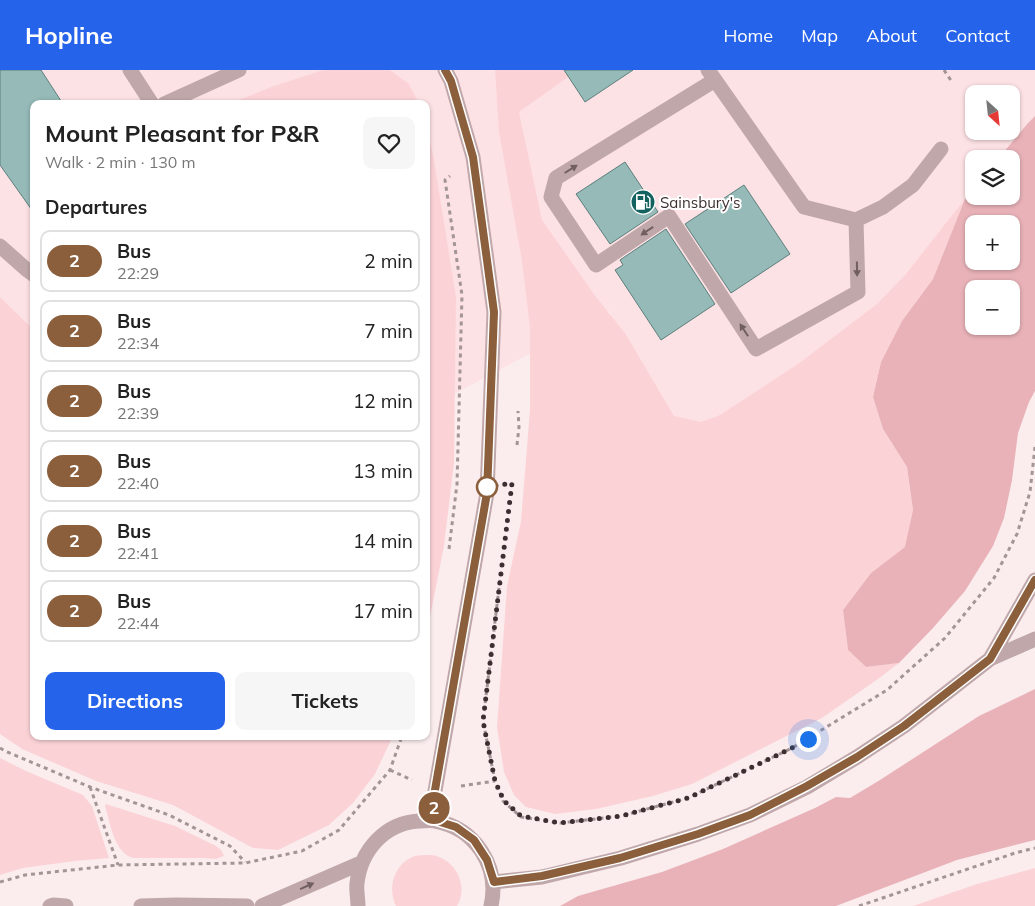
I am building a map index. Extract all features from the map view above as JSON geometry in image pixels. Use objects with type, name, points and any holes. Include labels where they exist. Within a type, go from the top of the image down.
[{"type":"street","points":[[130,70],[149,100]]},
{"type":"street","points":[[173,100],[240,70]]},
{"type":"street","points":[[434,820],[435,790],[487,493],[494,312],[473,157],[451,81],[445,70]]},
{"type":"street","points":[[856,220],[858,292],[756,349],[670,216],[596,265],[552,197],[556,178],[712,75],[804,207],[856,220],[883,206],[914,185],[941,149]]},
{"type":"street","points":[[0,246],[30,272]]},
{"type":"street","points":[[990,659],[1035,580]]},
{"type":"street","points":[[494,882],[542,876],[620,858],[698,834],[750,815],[807,786],[896,731],[990,659],[1035,639]]},
{"type":"street","points":[[358,906],[356,885],[361,863],[373,844],[390,829],[411,822],[434,820],[456,827],[474,840],[487,860],[494,882],[491,906]]},
{"type":"street","points":[[262,906],[361,863]]},
{"type":"street","points":[[50,906],[66,906]]},
{"type":"street","points":[[141,906],[247,906]]},
{"type":"path","points":[[944,70],[952,82]]},
{"type":"path","points":[[448,553],[457,484],[462,295],[446,180],[473,157]]},
{"type":"path","points":[[517,446],[518,408]]},
{"type":"path","points":[[501,574],[483,721],[495,781],[504,801],[521,816],[560,823],[621,816],[697,794],[792,748],[887,690],[945,638],[994,578],[1017,534],[1030,492],[1035,447]]},
{"type":"path","points":[[0,882],[24,875],[118,865],[245,863],[302,851],[339,830],[390,770],[401,740]]},
{"type":"path","points":[[0,748],[5,752],[90,787],[169,815],[230,846],[245,863]]},
{"type":"path","points":[[90,787],[118,865]]},
{"type":"path","points":[[859,906],[1035,848]]},
{"type":"shaded area","points":[[0,70],[1035,70],[1035,116],[1020,133],[1020,85],[965,85],[965,140],[1014,140],[1006,150],[965,150],[965,200],[849,343],[666,468],[612,336],[610,311],[443,400],[430,409],[430,100],[30,100],[30,326],[0,297]]},
{"type":"shaded area","points":[[323,70],[390,70],[409,84],[417,100],[239,100]]},
{"type":"shaded area","points":[[495,70],[578,70],[519,112],[542,220],[596,297],[625,333],[674,416],[701,422],[720,415],[798,364],[877,304],[904,276],[965,199],[933,279],[902,321],[881,362],[873,397],[883,429],[907,467],[913,510],[906,547],[871,573],[843,610],[848,650],[866,667],[899,663],[822,718],[692,784],[653,796],[596,809],[555,814],[526,807],[514,795],[504,772],[497,727],[507,586],[521,521],[530,410],[530,328],[522,261],[499,132]]},
{"type":"shaded area","points":[[1035,116],[1035,391],[1018,433],[1012,480],[1004,518],[993,546],[965,591],[933,628],[899,663],[866,667],[848,650],[843,610],[871,573],[905,547],[913,510],[907,467],[883,429],[873,397],[881,362],[902,321],[933,279],[965,199],[965,205],[1020,205],[1020,150],[1006,150],[1014,140],[1020,140],[1020,133]]},
{"type":"shaded area","points":[[430,141],[456,297],[454,463],[444,546],[430,617]]},
{"type":"shaded area","points":[[0,297],[30,326],[30,740],[391,740],[375,774],[353,803],[329,825],[278,850],[253,848],[173,805],[96,781],[22,749],[0,734]]},
{"type":"shaded area","points":[[1035,689],[1035,840],[957,860],[836,906],[560,906],[578,896],[662,872],[723,849],[836,797],[850,798],[979,716]]},
{"type":"shaded area","points":[[0,758],[83,795],[92,806],[109,858],[23,868],[0,875]]},
{"type":"shaded area","points":[[106,804],[175,826],[216,846],[224,856],[216,859],[133,858],[121,850],[117,844],[111,828]]},
{"type":"shaded area","points":[[427,855],[446,860],[456,871],[462,892],[457,906],[396,906],[392,892],[397,870],[408,859]]},
{"type":"shaded area","points":[[1035,868],[1035,906],[913,906],[977,884]]},
{"type":"building","points":[[0,70],[41,70],[60,100],[30,100],[30,207],[0,165]]},
{"type":"building","points":[[564,70],[633,70],[585,102]]},
{"type":"building","points":[[625,162],[658,212],[610,244],[576,194]]},
{"type":"building","points":[[744,185],[790,254],[731,293],[685,224]]},
{"type":"building","points":[[666,229],[715,304],[661,340],[615,270],[623,265],[620,260]]},
{"type":"bus line","name":"2","points":[[445,70],[451,81],[473,157],[494,312],[487,493],[435,790],[434,820],[456,827],[474,840],[487,860],[494,882],[542,876],[620,858],[698,834],[750,815],[807,786],[857,757],[904,726],[990,659],[1035,580]]},
{"type":"place","name":"Sainsbury's","points":[[643,202]]},
{"type":"route","points":[[487,487],[512,483],[483,721],[495,781],[504,801],[521,816],[560,823],[621,816],[688,798],[808,739]]}]
